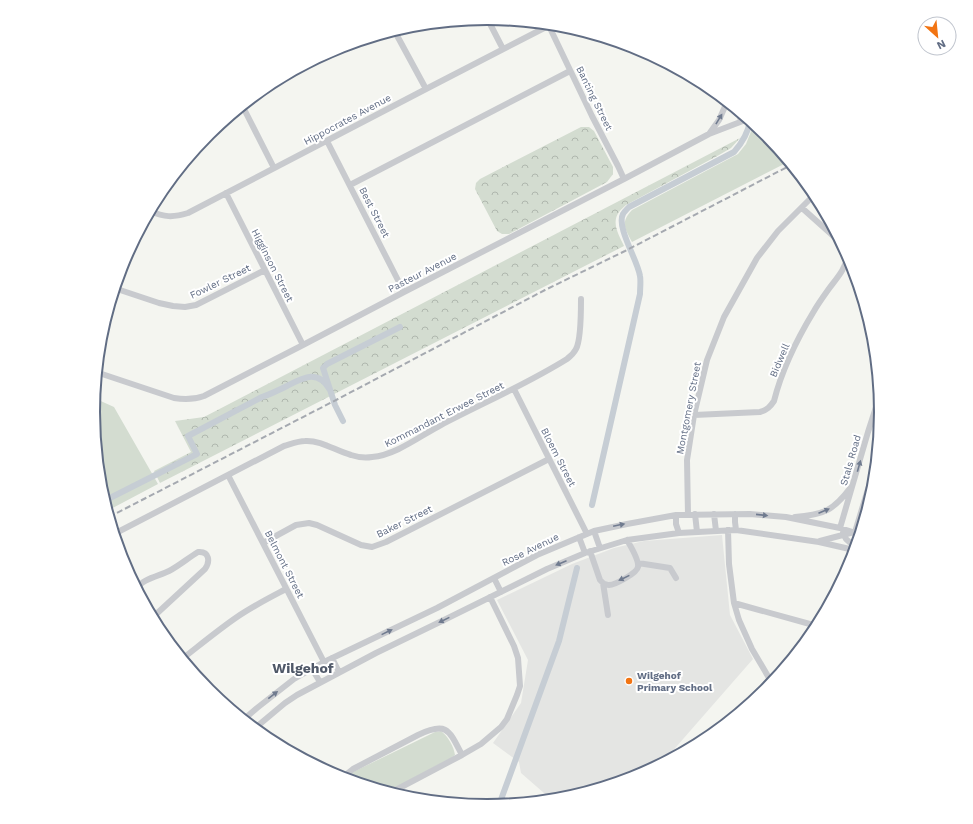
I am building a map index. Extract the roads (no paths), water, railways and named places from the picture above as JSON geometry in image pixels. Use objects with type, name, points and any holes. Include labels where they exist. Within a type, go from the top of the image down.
[{"type":"street","points":[[491,25],[503,48]]},
{"type":"street","name":"Hippocrates Avenue","points":[[154,213],[167,217],[177,217],[188,213],[542,29]]},
{"type":"street","name":"Banting Street","points":[[552,30],[570,71],[624,179]]},
{"type":"street","points":[[397,35],[426,89]]},
{"type":"street","points":[[350,185],[570,71]]},
{"type":"street","points":[[709,134],[719,120],[725,107]]},
{"type":"street","points":[[245,110],[274,168]]},
{"type":"street","name":"Pasteur Avenue","points":[[102,374],[174,398],[188,400],[204,396],[709,134],[742,121]]},
{"type":"street","name":"Best Street","points":[[327,141],[404,292]]},
{"type":"street","points":[[611,186],[616,179],[617,164]]},
{"type":"street","name":"Higginson Street","points":[[226,193],[303,345]]},
{"type":"street","name":"Montgomery Street","points":[[697,532],[691,515],[687,460],[694,415],[707,360],[724,317],[757,258],[778,231],[810,200]]},
{"type":"street","points":[[802,208],[829,232]]},
{"type":"street","name":"Bidwell","points":[[694,415],[753,411],[760,412],[771,406],[786,366],[814,310],[845,266]]},
{"type":"street","name":"Fowler Street","points":[[119,290],[159,303],[180,308],[196,304],[264,270]]},
{"type":"street","name":"Kommandant Erwee Street","points":[[119,532],[284,446],[309,441],[327,445],[352,456],[372,457],[392,452],[514,389],[567,359],[578,345],[581,299]]},
{"type":"street","name":"Bloem Street","points":[[514,389],[587,534]]},
{"type":"street","name":"Stals Road","points":[[840,528],[874,414]]},
{"type":"street","name":"Baker Street","points":[[263,543],[296,525],[309,524],[317,525],[361,545],[379,545],[549,459]]},
{"type":"street","name":"Belmont Street","points":[[228,475],[324,662]]},
{"type":"street","points":[[786,517],[813,516],[827,510],[844,497],[854,483]]},
{"type":"street","points":[[714,514],[716,531]]},
{"type":"street","points":[[735,514],[736,530]]},
{"type":"street","name":"Rose Avenue","points":[[248,716],[294,679],[324,662],[475,589],[538,555],[594,531],[676,515],[750,514],[786,517],[854,532]]},
{"type":"street","points":[[676,515],[676,524],[679,532]]},
{"type":"street","points":[[840,528],[846,539],[850,543]]},
{"type":"street","points":[[728,530],[729,564],[734,603],[739,620],[752,649],[769,676]]},
{"type":"street","points":[[259,725],[285,703],[339,672],[547,569],[600,548],[627,540],[679,532],[736,530],[819,542],[848,549]]},
{"type":"street","points":[[594,531],[600,548]]},
{"type":"street","points":[[819,542],[854,534]]},
{"type":"street","points":[[579,538],[603,584],[608,615]]},
{"type":"street","points":[[603,584],[610,585],[630,576],[638,569],[638,563],[627,540]]},
{"type":"street","points":[[139,584],[168,572],[198,552],[205,553],[207,556],[208,562],[205,570],[157,614]]},
{"type":"street","points":[[638,563],[670,568],[676,578]]},
{"type":"street","points":[[494,578],[501,592]]},
{"type":"street","points":[[186,656],[226,624],[251,608],[286,589]]},
{"type":"street","points":[[475,589],[481,602]]},
{"type":"street","points":[[397,789],[481,744],[501,727],[512,709],[520,686],[518,658],[514,646],[490,597]]},
{"type":"street","points":[[734,603],[810,624]]},
{"type":"street","points":[[332,658],[339,672]]},
{"type":"street","points":[[312,669],[320,682]]},
{"type":"street","points":[[348,773],[418,735],[435,728],[443,728],[447,730],[462,755]]},
{"type":"waterway","points":[[592,505],[640,294],[640,276],[622,227],[623,214],[629,207],[734,152],[740,145],[749,127]]},
{"type":"waterway","points":[[343,421],[335,405],[323,368],[327,364],[400,327]]},
{"type":"waterway","points":[[110,498],[197,454],[188,436],[262,397],[299,380],[310,377],[321,379],[330,390]]},
{"type":"waterway","points":[[501,798],[559,641],[577,568]]},
{"type":"railway","points":[[114,515],[545,290],[625,251],[786,167]]},
{"type":"place","name":"Wilgehof Primary School","points":[[629,681]]},
{"type":"district","name":"Wilgehof","points":[[303,668]]}]
